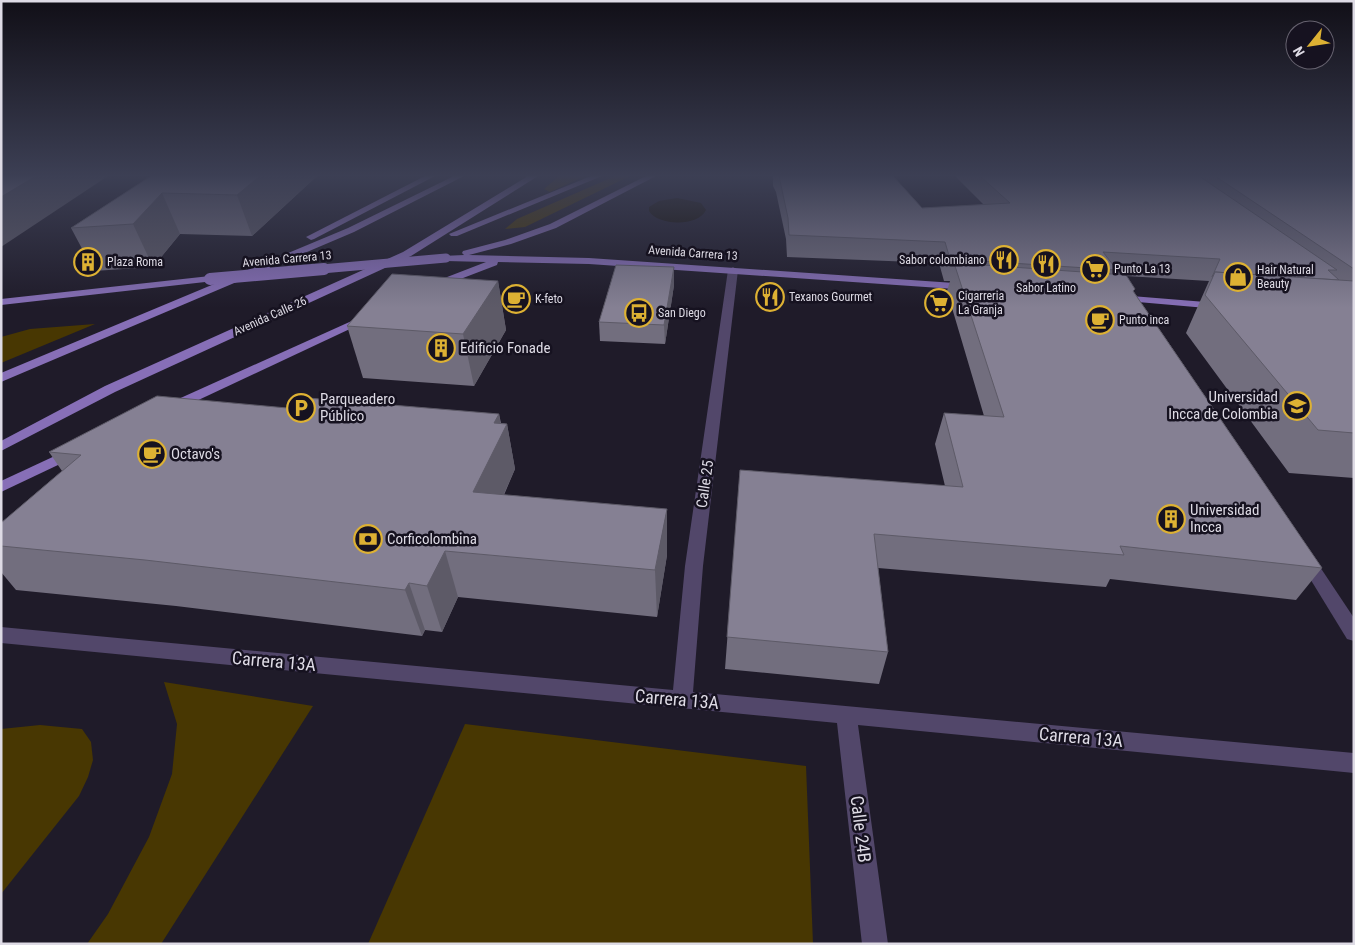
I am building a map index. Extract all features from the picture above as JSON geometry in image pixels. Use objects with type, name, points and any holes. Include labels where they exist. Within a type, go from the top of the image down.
[{"type":"main road","points":[[198,295],[345,220]]},
{"type":"main road","points":[[1,378],[372,220]]},
{"type":"main road","name":"Avenida Calle 26","points":[[1,447],[110,389],[407,254],[462,220]]},
{"type":"main road","points":[[407,254],[488,220]]},
{"type":"main road","points":[[446,258],[508,242],[564,220]]},
{"type":"main road","name":"Avenida Carrera 13","points":[[1,302],[210,279],[446,258],[589,260],[976,288]]},
{"type":"main road","points":[[424,291],[478,267],[509,258]]},
{"type":"main road","points":[[1104,297],[1232,307]]},
{"type":"main road","points":[[157,414],[381,311]]},
{"type":"main road","points":[[1,487],[80,449]]},
{"type":"street","name":"Calle 25","points":[[682,700],[694,566],[734,270]]},
{"type":"street","points":[[1297,545],[1354,634]]},
{"type":"street","name":"Carrera 13A","points":[[1,635],[1354,763]]},
{"type":"street","name":"Calle 24B","points":[[846,714],[875,944]]},
{"type":"shaded area","points":[[516,220],[539,220],[525,227],[505,229]]},
{"type":"shaded area","points":[[661,220],[692,220],[687,222]]},
{"type":"shaded area","points":[[95,324],[1,363],[1,337],[30,329]]},
{"type":"shaded area","points":[[164,682],[313,706],[161,944],[87,944],[108,914],[149,837],[172,774],[177,724]]},
{"type":"shaded area","points":[[465,724],[806,766],[813,944],[368,944]]},
{"type":"shaded area","points":[[40,725],[82,729],[91,742],[93,760],[88,777],[79,796],[1,894],[1,729]]},
{"type":"building","points":[[83,220],[137,220],[133,224],[71,228]]},
{"type":"building","points":[[788,220],[1264,220],[1337,270],[1328,270],[1339,280],[1215,272],[1212,277],[1220,259],[1103,252],[1117,270],[950,259],[945,242],[789,235]]},
{"type":"building","points":[[1281,220],[1354,220],[1354,269]]},
{"type":"building","points":[[954,263],[1126,275],[1135,289],[1133,291],[1322,568],[1120,546],[1124,555],[874,534],[888,652],[727,637],[740,470],[963,487],[944,413],[1004,417]]},
{"type":"building","name":"San Diego","points":[[616,265],[674,267],[664,325],[599,322]]},
{"type":"building","points":[[1215,272],[1354,281],[1354,433],[1318,430],[1205,295]]},
{"type":"building","points":[[392,274],[498,281],[463,334],[347,326]]},
{"type":"building","points":[[157,396],[298,409],[308,398],[499,414],[494,423],[507,424],[473,492],[667,509],[655,570],[445,551],[427,586],[409,583],[405,590],[145,560],[1,546],[1,523],[81,455],[49,452]]},
{"type":"place","name":"Sabor colombiano","points":[[1004,260]]},
{"type":"place","name":"Plaza Roma","points":[[88,262]]},
{"type":"place","name":"Sabor Latino","points":[[1046,264]]},
{"type":"place","name":"Punto La 13","points":[[1095,269]]},
{"type":"place","name":"Hair Natural Beauty","points":[[1238,277]]},
{"type":"place","name":"Texanos Gourmet","points":[[770,297]]},
{"type":"place","name":"K-feto","points":[[516,299]]},
{"type":"place","name":"Cigarreria La Granja","points":[[939,303]]},
{"type":"place","name":"San Diego","points":[[639,313]]},
{"type":"place","name":"Punto inca","points":[[1100,320]]},
{"type":"place","name":"Edificio Fonade","points":[[441,348]]},
{"type":"place","name":"Universidad Incca de Colombia","points":[[1297,406]]},
{"type":"place","name":"Parqueadero Público","points":[[301,408]]},
{"type":"place","name":"Octavo's","points":[[152,454]]},
{"type":"place","name":"Universidad Incca","points":[[1171,519]]},
{"type":"place","name":"Corficolombina","points":[[368,539]]}]
